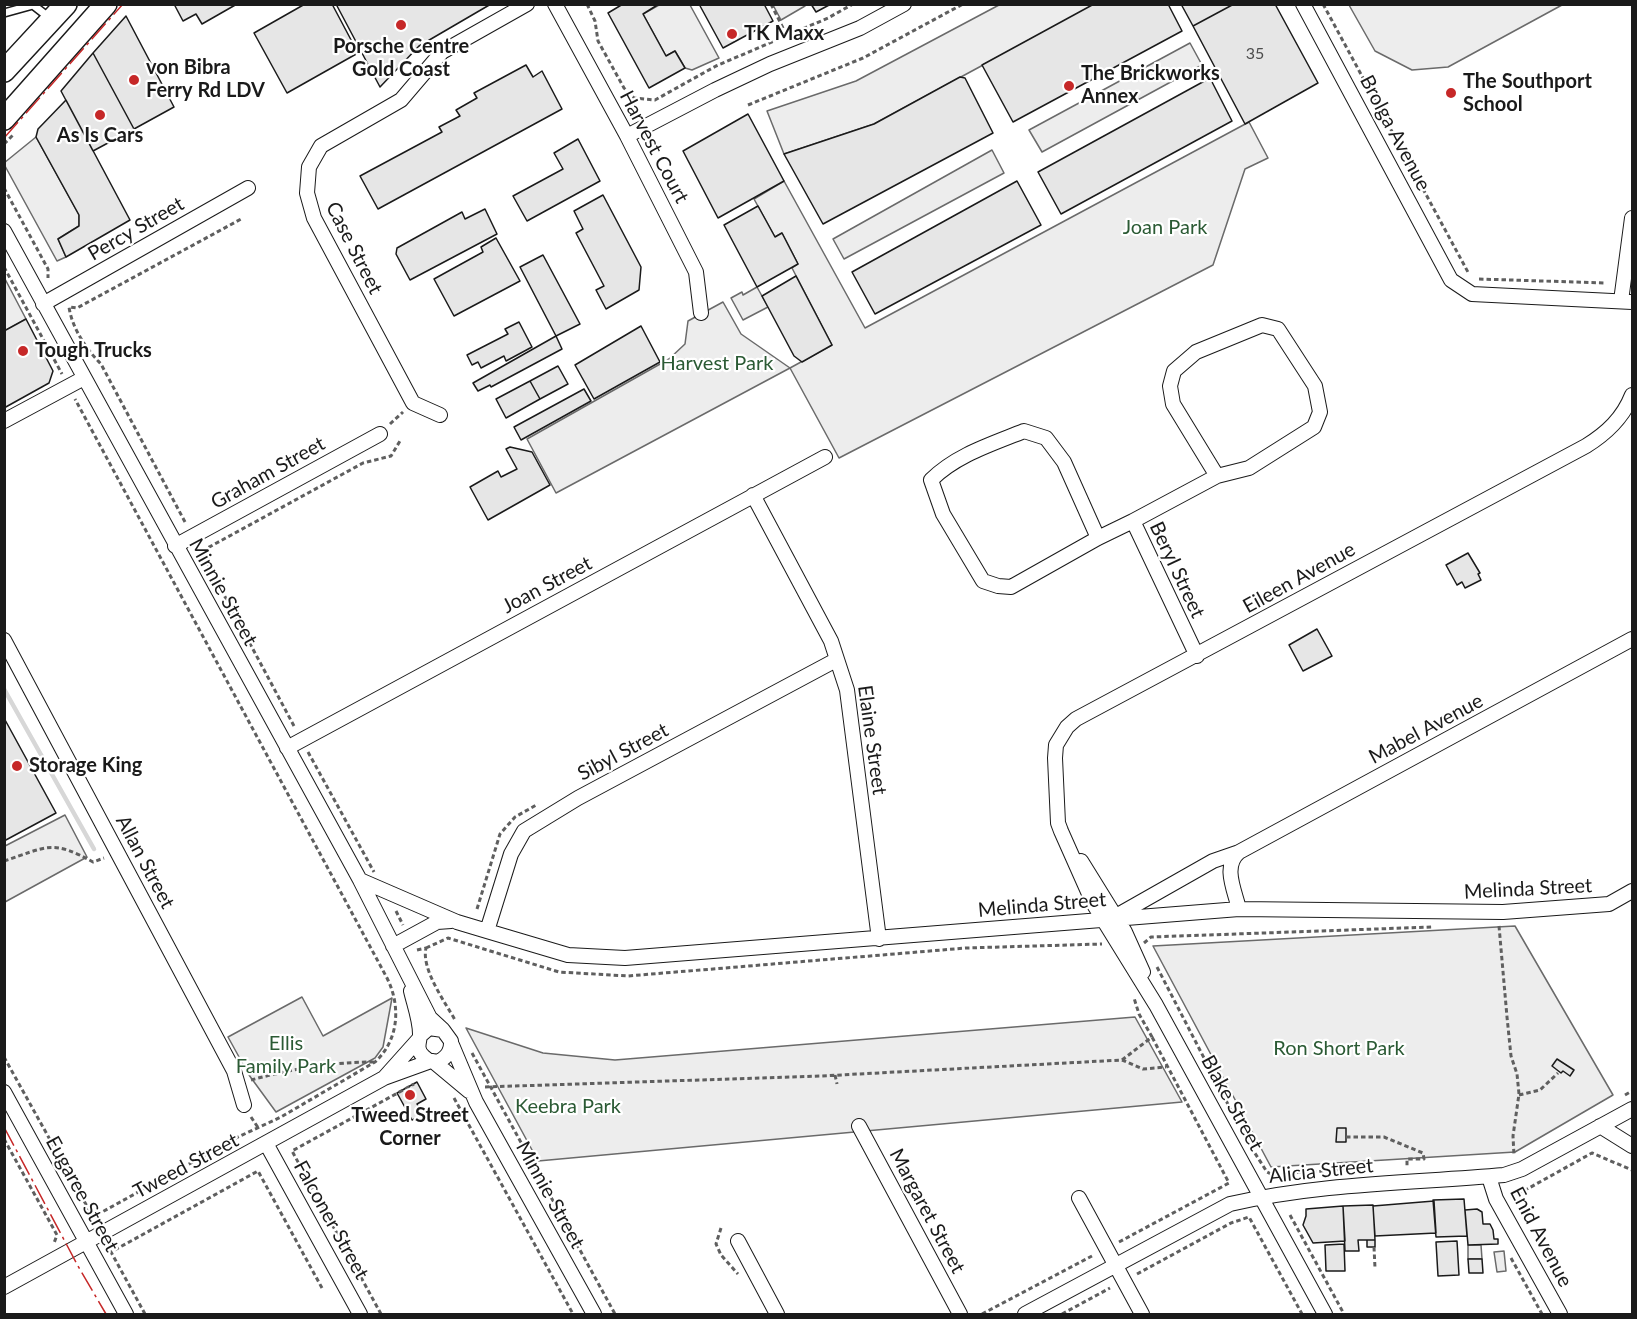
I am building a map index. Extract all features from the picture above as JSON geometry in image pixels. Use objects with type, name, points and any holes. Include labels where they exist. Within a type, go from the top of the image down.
[{"type":"main road","points":[[4,119],[106,4]]},
{"type":"main road","points":[[4,71],[59,12]]},
{"type":"street","name":"Case Street","points":[[413,403],[315,218],[307,193],[309,166],[321,146],[401,100],[442,52],[527,4]]},
{"type":"street","name":"Harvest Court","points":[[555,4],[627,136],[696,272],[701,313]]},
{"type":"street","points":[[627,136],[770,64],[860,28],[904,4]]},
{"type":"street","name":"Brolga Avenue","points":[[1304,4],[1451,280],[1472,294],[1627,301]]},
{"type":"street","name":"Percy Street","points":[[43,304],[248,188]]},
{"type":"street","points":[[1627,301],[1632,218]]},
{"type":"street","name":"Minnie Street","points":[[4,231],[360,880],[431,1020],[443,1030]]},
{"type":"street","name":"Beryl Street","points":[[1197,656],[1132,521],[1217,476],[1249,468],[1314,427],[1320,412],[1316,386],[1278,329],[1262,325],[1196,352],[1174,371],[1170,386],[1173,404],[1217,476]]},
{"type":"street","points":[[4,421],[84,378]]},
{"type":"street","name":"Eileen Avenue","points":[[1063,835],[1058,823],[1056,746],[1067,726],[1076,719],[1586,446],[1611,429],[1632,395]]},
{"type":"street","points":[[413,403],[440,415]]},
{"type":"street","points":[[1098,538],[1064,462],[1046,438],[1024,431],[973,452],[940,471],[931,480],[943,514],[983,581],[998,586],[1011,587],[1132,521]]},
{"type":"street","name":"Graham Street","points":[[175,546],[380,434]]},
{"type":"street","name":"Joan Street","points":[[287,748],[825,457]]},
{"type":"street","name":"Elaine Street","points":[[753,495],[831,641],[847,690],[879,939]]},
{"type":"street","name":"Mabel Avenue","points":[[1111,918],[1213,861],[1239,852],[1632,639]]},
{"type":"street","name":"Allan Street","points":[[4,640],[234,1071],[244,1105]]},
{"type":"street","name":"Sibyl Street","points":[[487,931],[511,854],[524,831],[578,798],[836,660]]},
{"type":"street","name":"Blake Street","points":[[1063,835],[1088,893],[1130,942],[1156,1005],[1325,1314]]},
{"type":"street","points":[[1239,852],[1233,857],[1230,867],[1239,909]]},
{"type":"street","name":"Melinda Street","points":[[360,880],[457,922],[568,955],[625,958],[1239,909],[1503,912],[1609,904],[1632,891]]},
{"type":"street","name":"Melinda Street","points":[[393,946],[437,922],[457,922]]},
{"type":"street","name":"Minnie Street","points":[[406,971],[419,1038]]},
{"type":"street","points":[[429,1028],[443,1030],[450,1036],[452,1045],[446,1057],[432,1061],[420,1053],[419,1038],[429,1028]]},
{"type":"street","name":"Tweed Street","points":[[384,1078],[419,1038]]},
{"type":"street","name":"Minnie Street","points":[[452,1045],[479,1091],[594,1314]]},
{"type":"street","name":"Minnie Street","points":[[432,1061],[479,1091]]},
{"type":"street","name":"Tweed Street","points":[[4,1287],[384,1078],[432,1061]]},
{"type":"street","name":"Eugaree Street","points":[[4,1092],[126,1314]]},
{"type":"street","name":"Alicia Street","points":[[1025,1314],[1230,1204],[1312,1190],[1504,1175],[1522,1169],[1632,1109]]},
{"type":"street","name":"Margaret Street","points":[[859,1126],[960,1314]]},
{"type":"street","points":[[1600,1126],[1632,1146]]},
{"type":"street","name":"Falconer Street","points":[[267,1144],[360,1314]]},
{"type":"street","name":"Enid Avenue","points":[[1489,1177],[1496,1199],[1560,1314]]},
{"type":"street","points":[[1079,1198],[1142,1314]]},
{"type":"street","points":[[738,1241],[777,1314]]},
{"type":"lane","points":[[4,14],[32,5],[59,12]]},
{"type":"path","points":[[587,4],[595,21],[598,41],[624,88],[634,98],[647,100],[655,100],[716,66],[828,18],[853,4]]},
{"type":"path","points":[[771,4],[787,36]]},
{"type":"path","points":[[748,105],[863,58],[963,4]]},
{"type":"path","points":[[1323,4],[1472,278],[1606,283]]},
{"type":"path","points":[[4,188],[48,269],[48,278]]},
{"type":"path","points":[[185,522],[101,364],[90,354],[71,318],[69,307],[77,308],[243,218]]},
{"type":"path","points":[[4,267],[63,376]]},
{"type":"path","points":[[4,1057],[93,1217],[281,1117],[375,1062],[389,1046],[395,1024],[395,993],[74,396]]},
{"type":"path","points":[[380,434],[413,403]]},
{"type":"path","points":[[202,551],[363,463],[391,456],[400,441]]},
{"type":"path","points":[[197,546],[202,551],[294,726]]},
{"type":"path","points":[[306,750],[369,861]]},
{"type":"path","points":[[477,909],[500,834],[515,817],[545,800]]},
{"type":"path","points":[[4,861],[57,846],[93,862],[118,853]]},
{"type":"path","points":[[1509,924],[1498,925],[1507,1017],[1519,1095],[1513,1136],[1514,1156]]},
{"type":"path","points":[[1149,952],[1144,943],[1151,937],[1438,927]]},
{"type":"path","points":[[417,951],[448,938],[560,972],[628,976],[966,948],[1101,943],[1108,948]]},
{"type":"path","points":[[426,948],[428,971],[456,1024]]},
{"type":"path","points":[[1153,961],[1230,1106],[1237,1124]]},
{"type":"path","points":[[1118,1242],[1229,1183],[1166,1067],[1139,1014],[1133,996]]},
{"type":"path","points":[[1122,1060],[1152,1037]]},
{"type":"path","points":[[468,1045],[615,1314]]},
{"type":"path","points":[[479,1091],[490,1087],[835,1075],[1122,1060],[1143,1069],[1166,1067]]},
{"type":"path","points":[[237,1083],[276,1072],[356,1062],[375,1062]]},
{"type":"path","points":[[1519,1095],[1540,1090],[1558,1073]]},
{"type":"path","points":[[835,1075],[837,1084]]},
{"type":"path","points":[[381,1314],[292,1151],[417,1083]]},
{"type":"path","points":[[1623,1096],[1632,1091]]},
{"type":"path","points":[[450,1092],[573,1314]]},
{"type":"path","points":[[244,1105],[267,1144]]},
{"type":"path","points":[[1346,1137],[1384,1137],[1424,1153],[1424,1159],[1407,1160],[1407,1167]]},
{"type":"path","points":[[4,1139],[57,1235],[55,1242],[45,1248]]},
{"type":"path","points":[[1248,1143],[1267,1172],[1271,1174],[1371,1169]]},
{"type":"path","points":[[1506,1160],[1524,1151]]},
{"type":"path","points":[[1509,1198],[1592,1153],[1632,1170]]},
{"type":"path","points":[[145,1314],[111,1252],[258,1171],[322,1288]]},
{"type":"path","points":[[1290,1215],[1344,1314]]},
{"type":"path","points":[[1137,1274],[1231,1223],[1249,1217],[1302,1314]]},
{"type":"path","points":[[721,1228],[716,1244],[727,1262],[743,1279]]},
{"type":"path","points":[[1374,1247],[1375,1268]]},
{"type":"path","points":[[982,1314],[1092,1256]]},
{"type":"path","points":[[1511,1258],[1542,1314]]},
{"type":"path","points":[[1062,1314],[1110,1288]]},
{"type":"shaded area","points":[[659,5],[690,5],[719,58],[692,70],[685,68],[675,51],[666,56],[643,14]]},
{"type":"shaded area","points":[[773,5],[804,5],[805,6],[781,20]]},
{"type":"shaded area","points":[[999,5],[1094,5],[874,124],[784,154],[767,111],[856,81]]},
{"type":"shaded area","points":[[1349,5],[1562,5],[1448,67],[1412,70],[1375,51]]},
{"type":"shaded area","points":[[1190,43],[1202,65],[1042,152],[1029,130]]},
{"type":"shaded area","name":"Joan Park","points":[[1249,122],[1268,158],[1245,169],[1213,265],[839,458],[790,368],[832,345],[792,268],[798,264],[782,233],[775,237],[754,199],[784,181],[865,328]]},
{"type":"shaded area","points":[[36,137],[79,215],[79,226],[58,239],[66,257],[57,261],[4,163]]},
{"type":"shaded area","points":[[992,150],[1004,173],[844,259],[833,239]]},
{"type":"shaded area","points":[[4,277],[26,319],[5,331],[4,331]]},
{"type":"shaded area","points":[[757,287],[768,307],[743,320],[731,298],[742,292],[743,295]]},
{"type":"shaded area","name":"Harvest Park","points":[[723,302],[741,334],[790,368],[556,493],[527,439],[669,359],[685,344],[688,321]]},
{"type":"shaded area","points":[[65,815],[87,857],[5,902],[5,846]]},
{"type":"shaded area","name":"Ron Short Park","points":[[1515,926],[1613,1095],[1515,1152],[1271,1167],[1153,946]]},
{"type":"shaded area","name":"Ellis Family Park","points":[[302,997],[323,1036],[392,998],[383,1047],[375,1058],[276,1112],[249,1075],[228,1037]]},
{"type":"shaded area","name":"Keebra Park","points":[[1135,1017],[1182,1102],[538,1161],[466,1028],[543,1053],[615,1060]]},
{"type":"shaded area","points":[[1468,1245],[1481,1245],[1482,1259],[1468,1259]]},
{"type":"shaded area","points":[[1504,1251],[1506,1271],[1497,1272],[1494,1252]]},
{"type":"building","points":[[174,4],[237,4],[202,24],[196,14],[183,21]]},
{"type":"building","points":[[305,4],[332,4],[358,53],[287,93],[254,33]]},
{"type":"building","name":"Porsche Centre Gold Coast","points":[[336,4],[491,4],[419,46],[380,87]]},
{"type":"building","points":[[623,4],[659,4],[643,14],[666,56],[675,51],[685,68],[649,88],[608,13]]},
{"type":"building","name":"TK Maxx","points":[[699,4],[764,4],[773,21],[723,48]]},
{"type":"building","points":[[811,4],[831,4],[816,12]]},
{"type":"building","points":[[1094,4],[1168,4],[1182,31],[1013,122],[982,65]]},
{"type":"building","points":[[1181,4],[1234,4],[1193,26]]},
{"type":"building","points":[[1234,4],[1275,4],[1318,83],[1245,124],[1193,26]]},
{"type":"building","name":"von Bibra Ferry Rd LDV","points":[[126,16],[174,107],[134,129],[93,53]]},
{"type":"building","name":"As Is Cars","points":[[93,53],[134,129],[93,151],[61,91]]},
{"type":"building","points":[[526,65],[533,77],[542,71],[562,109],[378,209],[360,176],[442,132],[439,127],[460,116],[456,110],[477,98],[474,93]]},
{"type":"building","points":[[960,77],[965,78],[993,133],[823,224],[784,154],[874,124]]},
{"type":"building","points":[[1210,78],[1232,121],[1061,214],[1038,172]]},
{"type":"building","points":[[66,100],[130,220],[66,257],[58,239],[79,226],[79,215],[36,137],[38,129]]},
{"type":"building","points":[[748,114],[784,181],[718,218],[683,151]]},
{"type":"building","points":[[578,139],[600,181],[527,221],[513,196],[563,169],[554,153]]},
{"type":"building","points":[[1017,181],[1041,225],[875,314],[852,272]]},
{"type":"building","points":[[603,195],[641,267],[639,290],[606,309],[596,290],[604,286],[576,233],[583,229],[574,211]]},
{"type":"building","points":[[758,206],[775,237],[782,233],[798,264],[757,287],[724,225]]},
{"type":"building","points":[[485,209],[497,234],[410,280],[396,254],[397,248],[462,212],[465,219]]},
{"type":"building","points":[[496,238],[520,281],[454,316],[434,279],[483,252],[481,247]]},
{"type":"building","points":[[543,255],[580,324],[556,336],[520,267]]},
{"type":"building","points":[[796,276],[832,345],[802,362],[794,356],[762,296]]},
{"type":"building","name":"Tough Trucks","points":[[26,319],[53,371],[49,383],[4,408],[4,331]]},
{"type":"building","points":[[519,322],[532,347],[506,361],[504,356],[481,368],[478,362],[472,365],[467,355],[508,334],[505,329]]},
{"type":"building","points":[[641,326],[660,362],[594,399],[575,365]]},
{"type":"building","points":[[556,336],[562,349],[491,387],[490,385],[478,391],[473,383]]},
{"type":"building","points":[[558,366],[568,384],[540,399],[530,381]]},
{"type":"building","points":[[530,381],[540,399],[506,418],[496,399]]},
{"type":"building","points":[[584,389],[591,401],[521,440],[514,427]]},
{"type":"building","points":[[510,447],[532,452],[550,485],[488,520],[470,487],[498,471],[501,477],[517,469],[506,449]]},
{"type":"building","points":[[1468,553],[1480,573],[1478,574],[1481,580],[1465,588],[1462,582],[1457,585],[1446,565]]},
{"type":"building","points":[[1317,629],[1332,656],[1303,671],[1289,645]]},
{"type":"building","name":"Storage King","points":[[4,718],[56,813],[4,841]]},
{"type":"building","points":[[1557,1059],[1574,1070],[1570,1076],[1552,1066]]},
{"type":"building","points":[[417,1082],[426,1099],[417,1104],[423,1115],[412,1120],[397,1093]]},
{"type":"building","points":[[1337,1128],[1346,1128],[1346,1142],[1336,1142]]},
{"type":"building","points":[[1464,1199],[1467,1236],[1436,1237],[1433,1200]]},
{"type":"building","points":[[1434,1201],[1436,1233],[1375,1236],[1373,1206]]},
{"type":"building","points":[[1373,1205],[1375,1240],[1358,1240],[1359,1251],[1345,1251],[1343,1206]]},
{"type":"building","points":[[1343,1206],[1345,1241],[1313,1243],[1303,1225],[1306,1209]]},
{"type":"building","points":[[1477,1209],[1482,1212],[1483,1224],[1490,1224],[1494,1239],[1498,1239],[1498,1244],[1468,1245],[1465,1210]]},
{"type":"building","points":[[1367,1240],[1375,1240],[1375,1247],[1367,1247]]},
{"type":"building","points":[[1457,1241],[1459,1275],[1438,1276],[1436,1242]]},
{"type":"building","points":[[1344,1244],[1345,1271],[1326,1271],[1325,1245]]},
{"type":"building","points":[[1468,1259],[1482,1259],[1483,1273],[1469,1273]]},
{"type":"waterway","points":[[4,689],[94,849]]},
{"type":"power","points":[[4,138],[123,4]]},
{"type":"power","points":[[4,1127],[106,1314]]},
{"type":"place","name":"Porsche Centre Gold Coast","points":[[401,25]]},
{"type":"place","name":"TK Maxx","points":[[732,34]]},
{"type":"place","name":"von Bibra Ferry Rd LDV","points":[[134,80]]},
{"type":"place","name":"The Brickworks Annex","points":[[1069,86]]},
{"type":"place","name":"The Southport School","points":[[1451,93]]},
{"type":"place","name":"As Is Cars","points":[[100,115]]},
{"type":"place","name":"Tough Trucks","points":[[23,351]]},
{"type":"place","name":"Storage King","points":[[17,766]]},
{"type":"place","name":"Tweed Street Corner","points":[[410,1095]]}]
